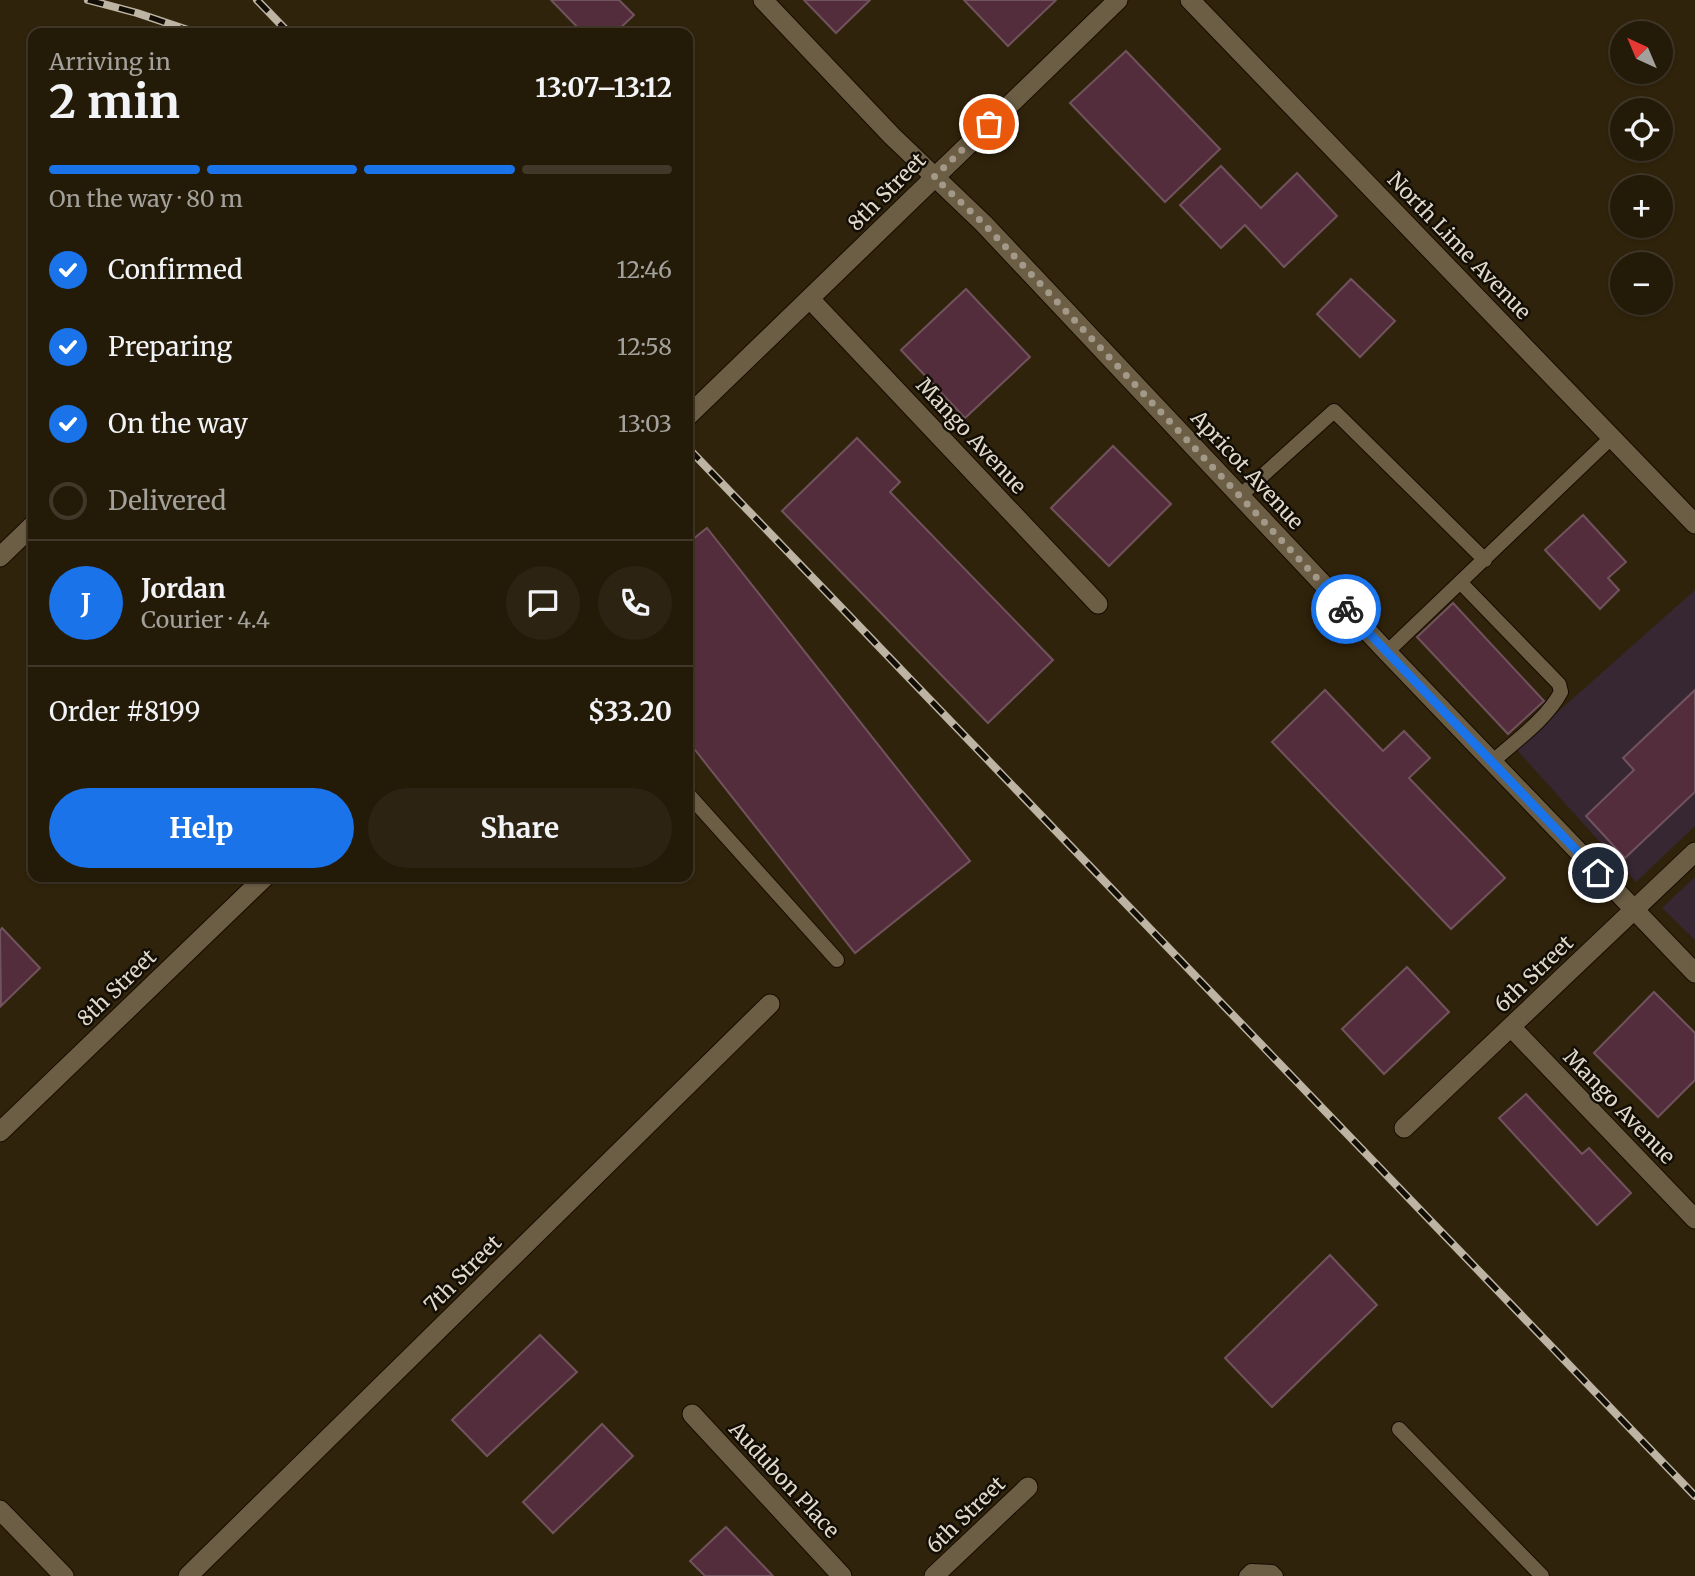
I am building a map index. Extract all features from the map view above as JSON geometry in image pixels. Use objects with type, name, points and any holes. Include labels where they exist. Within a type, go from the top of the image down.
[{"type":"street","name":"Apricot Avenue","points":[[763,0],[882,126],[984,224],[1387,652],[1695,973]]},
{"type":"street","name":"8th Street","points":[[693,411],[1118,0]]},
{"type":"street","name":"North Lime Avenue","points":[[1190,0],[1695,524]]},
{"type":"street","name":"Mango Avenue","points":[[810,299],[1098,604]]},
{"type":"street","points":[[0,557],[28,530]]},
{"type":"street","name":"6th Street","points":[[1404,1128],[1695,852]]},
{"type":"street","name":"8th Street","points":[[0,1132],[260,882]]},
{"type":"street","name":"7th Street","points":[[188,1576],[770,1004]]},
{"type":"street","name":"Mango Avenue","points":[[1511,1027],[1695,1219]]},
{"type":"street","name":"Audubon Place","points":[[692,1414],[842,1576]]},
{"type":"street","name":"6th Street","points":[[934,1576],[1028,1487]]},
{"type":"street","points":[[0,1510],[64,1576]]},
{"type":"lane","points":[[1240,496],[1334,411],[1485,560]]},
{"type":"lane","points":[[1387,652],[1612,437]]},
{"type":"lane","points":[[1461,583],[1559,684],[1561,692],[1531,727],[1492,762]]},
{"type":"lane","points":[[693,800],[836,960]]},
{"type":"lane","points":[[1399,1429],[1542,1576]]},
{"type":"lane","points":[[1246,1576],[1251,1571],[1272,1572],[1276,1576]]},
{"type":"shaded area","points":[[1695,590],[1695,826],[1636,882],[1516,749]]},
{"type":"shaded area","points":[[1695,877],[1695,940],[1662,908]]},
{"type":"building","points":[[551,0],[619,0],[634,15],[620,28],[578,28]]},
{"type":"building","points":[[804,0],[870,0],[836,33]]},
{"type":"building","points":[[964,0],[1056,0],[1008,46]]},
{"type":"building","points":[[1126,51],[1220,149],[1165,202],[1070,103]]},
{"type":"building","points":[[1221,166],[1261,208],[1297,173],[1337,216],[1284,267],[1245,225],[1221,248],[1180,205]]},
{"type":"building","points":[[1351,279],[1395,321],[1360,357],[1317,314]]},
{"type":"building","points":[[966,289],[1030,357],[965,418],[901,350]]},
{"type":"building","points":[[857,438],[900,482],[890,492],[1053,660],[988,723],[782,511]]},
{"type":"building","points":[[1113,446],[1171,504],[1109,566],[1051,508]]},
{"type":"building","points":[[1583,515],[1626,562],[1608,578],[1619,590],[1600,609],[1545,550]]},
{"type":"building","points":[[707,528],[970,861],[855,953],[693,747],[693,539]]},
{"type":"building","points":[[1453,603],[1544,701],[1508,734],[1417,637]]},
{"type":"building","points":[[1325,690],[1383,751],[1404,731],[1430,758],[1409,778],[1505,878],[1451,929],[1272,742]]},
{"type":"building","points":[[1695,690],[1695,792],[1625,858],[1586,816],[1634,770],[1623,758]]},
{"type":"building","points":[[2,928],[40,968],[1,1006],[0,931]]},
{"type":"building","points":[[1407,967],[1449,1012],[1384,1074],[1342,1029]]},
{"type":"building","points":[[1654,992],[1695,1033],[1695,1080],[1658,1117],[1594,1053]]},
{"type":"building","points":[[1526,1094],[1582,1154],[1589,1148],[1631,1193],[1597,1225],[1499,1118]]},
{"type":"building","points":[[1330,1255],[1377,1305],[1272,1407],[1225,1358]]},
{"type":"building","points":[[540,1335],[577,1372],[487,1456],[452,1420]]},
{"type":"building","points":[[602,1424],[633,1456],[553,1533],[523,1502]]},
{"type":"building","points":[[726,1527],[773,1576],[705,1576],[690,1561]]},
{"type":"railway","points":[[88,0],[182,28]]},
{"type":"railway","points":[[257,0],[284,28]]},
{"type":"railway","points":[[693,453],[1695,1496]]},
{"type":"way so far","points":[[989,124],[934,177],[984,224],[1346,609]]},
{"type":"route","points":[[1346,609],[1598,873]]}]
